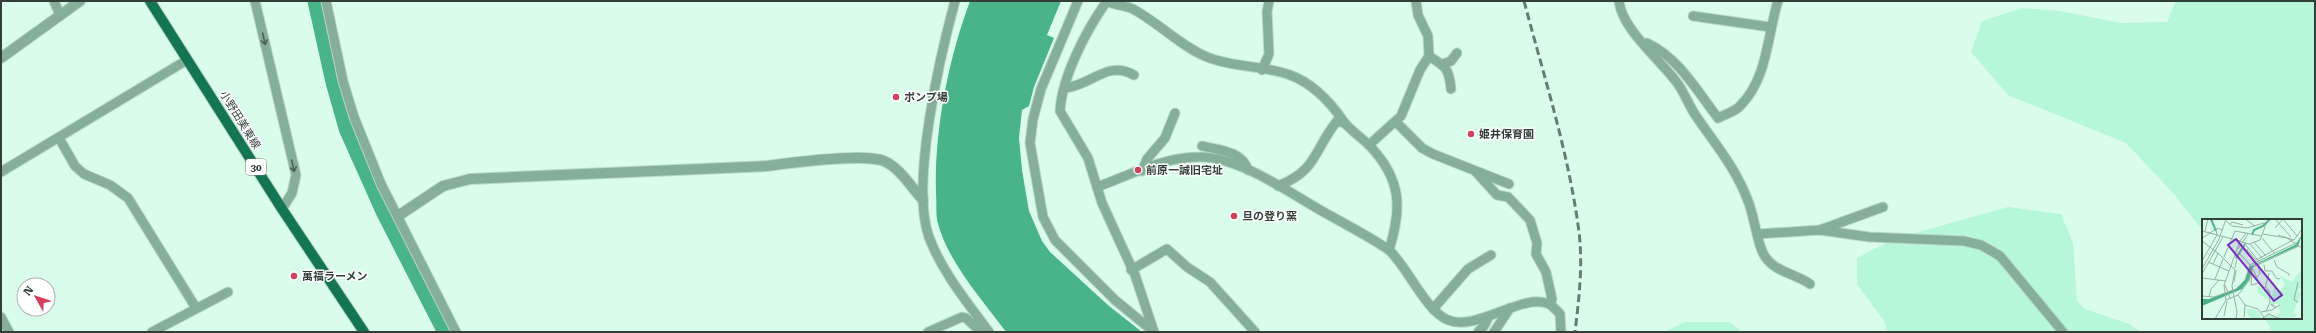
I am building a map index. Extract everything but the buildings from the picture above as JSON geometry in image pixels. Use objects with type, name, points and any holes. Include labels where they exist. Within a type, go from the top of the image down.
[{"type":"main road","name":"小野田美東線","points":[[150,1],[282,209],[364,332]]},
{"type":"street","points":[[54,1],[60,15]]},
{"type":"street","points":[[1,58],[80,1]]},
{"type":"street","points":[[255,1],[296,175],[292,193],[282,209]]},
{"type":"street","points":[[326,1],[343,81],[354,117],[381,184],[456,332]]},
{"type":"street","points":[[955,1],[944,43],[926,149],[923,200],[929,236],[942,264],[988,332]]},
{"type":"street","points":[[1078,1],[1041,89],[1033,119],[1030,143],[1043,217],[1055,240],[1115,300],[1154,332]]},
{"type":"street","points":[[1154,332],[1135,275],[1131,270],[1097,187],[1088,158],[1060,111],[1075,57],[1087,33],[1107,1],[1134,10],[1206,57],[1232,66],[1276,71],[1302,80],[1325,98],[1341,115],[1344,123]]},
{"type":"street","points":[[1262,70],[1269,54],[1267,12],[1269,1]]},
{"type":"street","points":[[1369,145],[1401,116],[1420,70],[1429,56],[1428,36],[1418,15],[1416,1]]},
{"type":"street","points":[[1619,1],[1624,18],[1679,85],[1695,116],[1730,165],[1749,201],[1763,253],[1771,264],[1782,272],[1803,279],[1810,284]]},
{"type":"street","points":[[1642,41],[1663,50],[1679,67],[1718,118],[1739,108],[1757,79],[1768,54],[1770,27],[1778,1]]},
{"type":"street","points":[[1694,16],[1770,27]]},
{"type":"street","points":[[1443,64],[1451,61],[1457,53]]},
{"type":"street","points":[[1429,56],[1443,64],[1449,74],[1451,89]]},
{"type":"street","points":[[1,172],[187,60]]},
{"type":"street","points":[[1066,88],[1085,84],[1112,69],[1119,68],[1134,75]]},
{"type":"street","points":[[1142,171],[1147,159],[1165,138],[1175,113]]},
{"type":"street","points":[[1278,186],[1296,179],[1315,160],[1328,132],[1337,121],[1344,123],[1369,145],[1386,169],[1393,183],[1397,198],[1398,213],[1389,250]]},
{"type":"street","points":[[1396,122],[1422,148],[1476,172],[1508,184]]},
{"type":"street","points":[[59,138],[75,166],[84,174],[110,185],[128,198],[196,308]]},
{"type":"street","points":[[1202,146],[1237,155],[1245,162],[1248,170]]},
{"type":"street","points":[[1097,187],[1142,171],[1160,162],[1200,156],[1227,161],[1278,186],[1389,250],[1400,261],[1433,309],[1449,320],[1458,322],[1489,316],[1510,308],[1538,301],[1550,304],[1560,314],[1560,332]]},
{"type":"street","points":[[398,216],[443,186],[470,179],[767,166],[799,162],[869,159],[883,160],[896,169],[923,200]]},
{"type":"street","points":[[1476,172],[1497,195],[1508,197],[1530,220],[1536,243],[1536,254],[1546,272],[1552,299],[1550,304]]},
{"type":"street","points":[[1820,230],[1884,207]]},
{"type":"street","points":[[1758,234],[1820,230],[1870,237],[1964,241],[1982,245],[2000,256],[2063,332]]},
{"type":"street","points":[[1131,270],[1167,249],[1187,267],[1210,282],[1255,332]]},
{"type":"street","points":[[1433,309],[1468,269],[1491,255]]},
{"type":"street","points":[[152,332],[228,292]]},
{"type":"street","points":[[1494,332],[1510,308]]},
{"type":"street","points":[[1478,332],[1484,326],[1489,316]]},
{"type":"street","points":[[1,317],[9,332]]},
{"type":"street","points":[[928,332],[962,317],[966,318],[981,332]]},
{"type":"shaded area","points":[[970,1],[1061,1],[1047,35],[1054,38],[1034,87],[1029,106],[1022,110],[1019,138],[1022,170],[1029,211],[1042,241],[1050,252],[1109,306],[1142,332],[1006,332],[968,282],[951,255],[944,241],[937,219],[937,146],[949,72],[955,47]]},
{"type":"shaded area","points":[[2176,1],[2315,1],[2315,332],[2272,332],[2266,319],[2302,319],[2302,219],[2202,219],[2202,230],[2173,193],[2126,143],[2008,95],[1971,52],[1982,21],[2022,8],[2060,11],[2121,23],[2167,22]]},
{"type":"shaded area","points":[[2008,207],[2061,214],[2073,243],[2077,301],[2085,309],[2129,324],[2141,332],[1888,332],[1884,321],[1857,284],[1857,258],[1894,239]]},
{"type":"shaded area","points":[[1685,322],[1730,322],[1742,332],[1664,332]]},
{"type":"waterway","points":[[317,1],[335,82],[348,128],[386,213],[447,332]]},
{"type":"railway","points":[[1524,1],[1555,116],[1575,203],[1581,257],[1575,332]]},
{"type":"place","name":"ポンプ場","points":[[896,97]]},
{"type":"place","name":"姫井保育園","points":[[1471,134]]},
{"type":"place","name":"前原一誠旧宅址","points":[[1138,170]]},
{"type":"place","name":"旦の登り窯","points":[[1234,216]]},
{"type":"place","name":"萬福ラーメン","points":[[294,276]]}]
